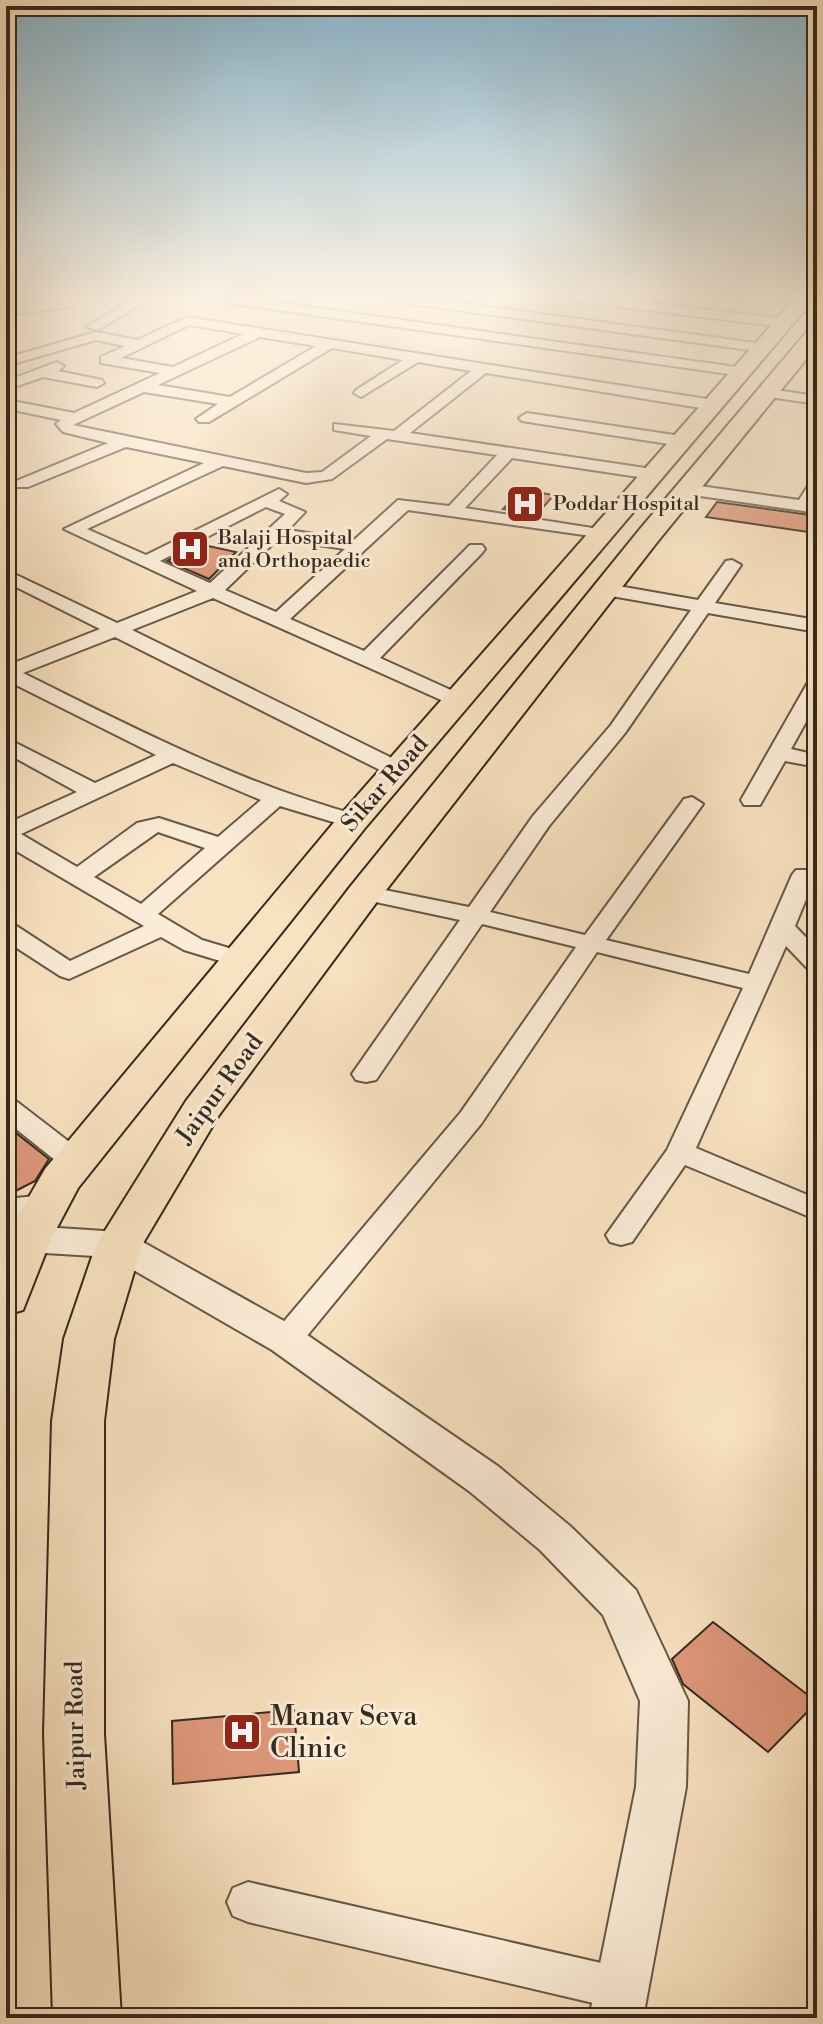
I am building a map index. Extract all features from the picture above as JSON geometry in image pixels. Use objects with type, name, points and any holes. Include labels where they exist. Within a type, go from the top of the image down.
[{"type":"main road","name":"Sikar Road","points":[[6,1298],[28,1239],[45,1205],[75,1161],[353,821],[599,534],[669,482],[681,441],[726,392]]},
{"type":"main road","name":"Jaipur Road","points":[[87,2018],[74,1734],[78,1421],[89,1339],[119,1245],[201,1110],[365,893],[607,590],[669,482],[740,392]]},
{"type":"street","points":[[129,392],[64,426],[124,442],[306,478],[326,476],[450,392]]},
{"type":"street","points":[[173,392],[232,402]]},
{"type":"street","points":[[204,419],[249,392]]},
{"type":"street","points":[[630,392],[713,405]]},
{"type":"street","points":[[6,401],[13,406],[75,418]]},
{"type":"street","points":[[527,418],[681,441]]},
{"type":"street","points":[[339,427],[810,507],[817,484]]},
{"type":"street","points":[[22,484],[124,442]]},
{"type":"street","points":[[453,511],[507,454]]},
{"type":"street","points":[[221,461],[73,529],[457,700]]},
{"type":"street","points":[[147,561],[266,502],[306,478]]},
{"type":"street","points":[[7,672],[212,592],[297,512],[266,502]]},
{"type":"street","points":[[277,621],[404,504],[599,534]]},
{"type":"street","points":[[274,533],[358,546]]},
{"type":"street","points":[[366,661],[476,549]]},
{"type":"street","points":[[366,1074],[541,821],[627,718],[732,565]]},
{"type":"street","points":[[6,575],[398,770]]},
{"type":"street","points":[[607,590],[817,626]]},
{"type":"street","points":[[7,672],[173,755],[303,809],[353,821]]},
{"type":"street","points":[[752,800],[817,684]]},
{"type":"street","points":[[6,744],[94,792]]},
{"type":"street","points":[[778,753],[817,761]]},
{"type":"street","points":[[6,834],[173,755]]},
{"type":"street","points":[[6,930],[69,971],[153,921],[221,846],[276,798]]},
{"type":"street","points":[[286,1340],[471,1118],[591,943],[692,804]]},
{"type":"street","points":[[79,877],[145,828],[159,825],[221,846]]},
{"type":"street","points":[[6,834],[193,945],[240,959]]},
{"type":"street","points":[[621,1235],[680,1152],[758,984],[804,875]]},
{"type":"street","points":[[365,893],[477,916],[758,984]]},
{"type":"street","points":[[782,927],[817,964]]},
{"type":"street","points":[[6,1107],[75,1161]]},
{"type":"street","points":[[680,1152],[817,1210]]},
{"type":"street","points":[[6,1209],[45,1205]]},
{"type":"street","points":[[28,1239],[119,1245],[286,1340],[484,1479],[555,1538],[620,1603],[664,1701],[661,1787],[623,2009],[248,1902]]},
{"type":"building","points":[[521,490],[554,495],[537,514],[503,509]]},
{"type":"building","points":[[717,502],[817,516],[808,532],[706,517]]},
{"type":"building","points":[[199,544],[236,552],[209,579],[167,561]]},
{"type":"building","points":[[11,1129],[49,1159],[35,1181],[6,1196],[6,1131]]},
{"type":"building","points":[[713,1622],[817,1702],[768,1752],[683,1684],[672,1659]]},
{"type":"building","points":[[294,1710],[299,1772],[173,1784],[172,1721]]},
{"type":"place","name":"Poddar Hospital","points":[[525,504]]},
{"type":"place","name":"Balaji Hospital and Orthopaedic","points":[[190,549]]},
{"type":"place","name":"Manav Seva Clinic","points":[[242,1732]]}]
